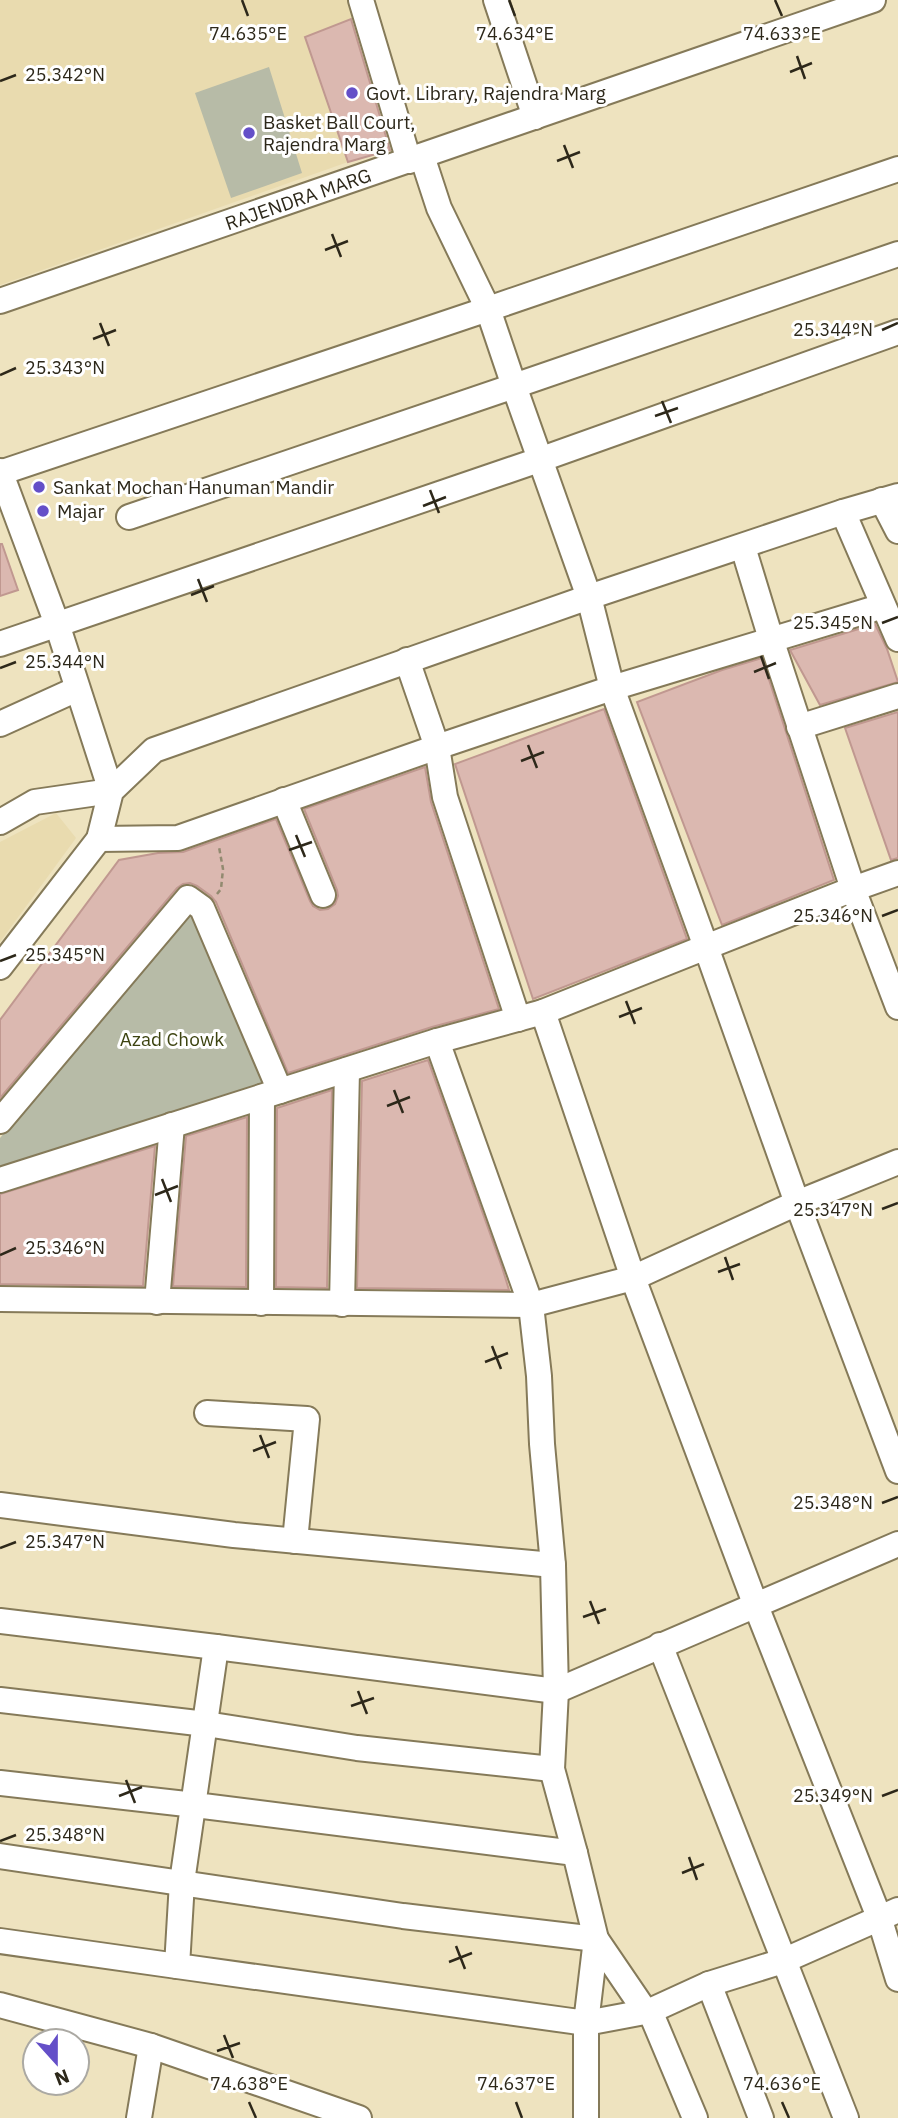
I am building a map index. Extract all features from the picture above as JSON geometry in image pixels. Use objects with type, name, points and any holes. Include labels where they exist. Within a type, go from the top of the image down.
[{"type":"street","points":[[361,0],[416,159],[488,309],[589,597],[612,688],[797,1203],[898,1471]]},
{"type":"street","points":[[496,0],[535,117]]},
{"type":"street","name":"RAJENDRA MARG","points":[[0,301],[873,0]]},
{"type":"street","points":[[111,791],[57,624],[0,473],[898,169]]},
{"type":"street","points":[[129,517],[898,254]]},
{"type":"street","points":[[0,645],[539,460],[898,332]]},
{"type":"street","points":[[0,967],[99,839],[111,791],[154,750],[589,597],[890,498],[898,531]]},
{"type":"street","points":[[843,512],[898,639]]},
{"type":"street","points":[[743,547],[853,889],[898,1007]]},
{"type":"street","points":[[99,839],[177,838],[612,688],[883,606]]},
{"type":"street","points":[[407,660],[437,747],[445,797],[518,1019]]},
{"type":"street","points":[[0,724],[77,689]]},
{"type":"street","points":[[799,727],[898,696]]},
{"type":"street","points":[[0,822],[35,802],[111,791]]},
{"type":"street","points":[[284,800],[323,895]]},
{"type":"street","points":[[0,1180],[438,1041],[543,1012],[898,873]]},
{"type":"street","points":[[0,1121],[188,898],[202,908],[271,1094],[261,1303]]},
{"type":"street","points":[[543,1012],[633,1278],[756,1606],[888,1913],[898,1979]]},
{"type":"street","points":[[438,1041],[531,1306],[539,1376],[552,1565],[556,1690],[552,1769],[596,1939],[586,2023],[586,2118]]},
{"type":"street","points":[[342,1304],[346,1070]]},
{"type":"street","points":[[157,1302],[172,1125]]},
{"type":"street","points":[[0,1299],[531,1306],[633,1278],[797,1203],[898,1162]]},
{"type":"street","points":[[207,1413],[307,1419],[295,1541]]},
{"type":"street","points":[[0,1505],[234,1535],[552,1565]]},
{"type":"street","points":[[0,1621],[556,1690],[898,1544]]},
{"type":"street","points":[[660,1645],[846,2118]]},
{"type":"street","points":[[177,1966],[182,1882],[216,1647]]},
{"type":"street","points":[[0,1700],[206,1724],[357,1748],[552,1769]]},
{"type":"street","points":[[0,1783],[575,1853]]},
{"type":"street","points":[[0,1856],[402,1916],[596,1939],[643,2008],[650,2011],[695,2118]]},
{"type":"street","points":[[0,1941],[586,2023],[650,2011],[709,1984],[783,1961],[888,1913]]},
{"type":"street","points":[[709,1984],[761,2118]]},
{"type":"street","points":[[0,2005],[151,2046],[359,2118]]},
{"type":"street","points":[[139,2118],[151,2046]]},
{"type":"path","points":[[202,908],[221,889],[223,869],[214,825]]},
{"type":"shaded area","points":[[0,0],[371,0],[375,10],[305,37],[348,162],[0,285]]},
{"type":"shaded area","points":[[56,813],[76,838],[0,942],[0,842]]},
{"type":"green space","name":"Basket Ball Court, Rajendra Marg","points":[[269,67],[302,173],[231,198],[195,93]]},
{"type":"green space","name":"Azad Chowk","points":[[189,904],[270,1082],[0,1168],[0,1138]]},
{"type":"building","name":"Govt. Library, Rajendra Marg","points":[[351,19],[390,150],[348,162],[305,37]]},
{"type":"building","points":[[0,544],[18,590],[0,596]]},
{"type":"building","points":[[875,624],[898,682],[820,705],[790,650]]},
{"type":"building","points":[[762,658],[834,880],[722,925],[637,702]]},
{"type":"building","points":[[604,709],[687,939],[533,999],[455,764]]},
{"type":"building","points":[[898,712],[898,858],[891,860],[845,728]]},
{"type":"building","points":[[425,767],[431,802],[499,1009],[432,1027],[288,1073],[216,902],[197,886],[183,884],[0,1098],[0,1020],[119,860],[158,853],[183,852],[276,819],[310,901],[320,910],[328,909],[335,904],[337,890],[304,809]]},
{"type":"building","points":[[428,1060],[509,1290],[357,1288],[362,1081]]},
{"type":"building","points":[[332,1090],[327,1288],[276,1287],[277,1108]]},
{"type":"building","points":[[247,1117],[246,1287],[173,1286],[186,1136]]},
{"type":"building","points":[[155,1146],[143,1286],[0,1284],[0,1194]]},
{"type":"place","name":"Govt. Library, Rajendra Marg","points":[[352,93]]},
{"type":"place","name":"Basket Ball Court, Rajendra Marg","points":[[249,133]]},
{"type":"place","name":"Sankat Mochan Hanuman Mandir","points":[[39,487]]},
{"type":"place","name":"Majar","points":[[43,511]]}]
